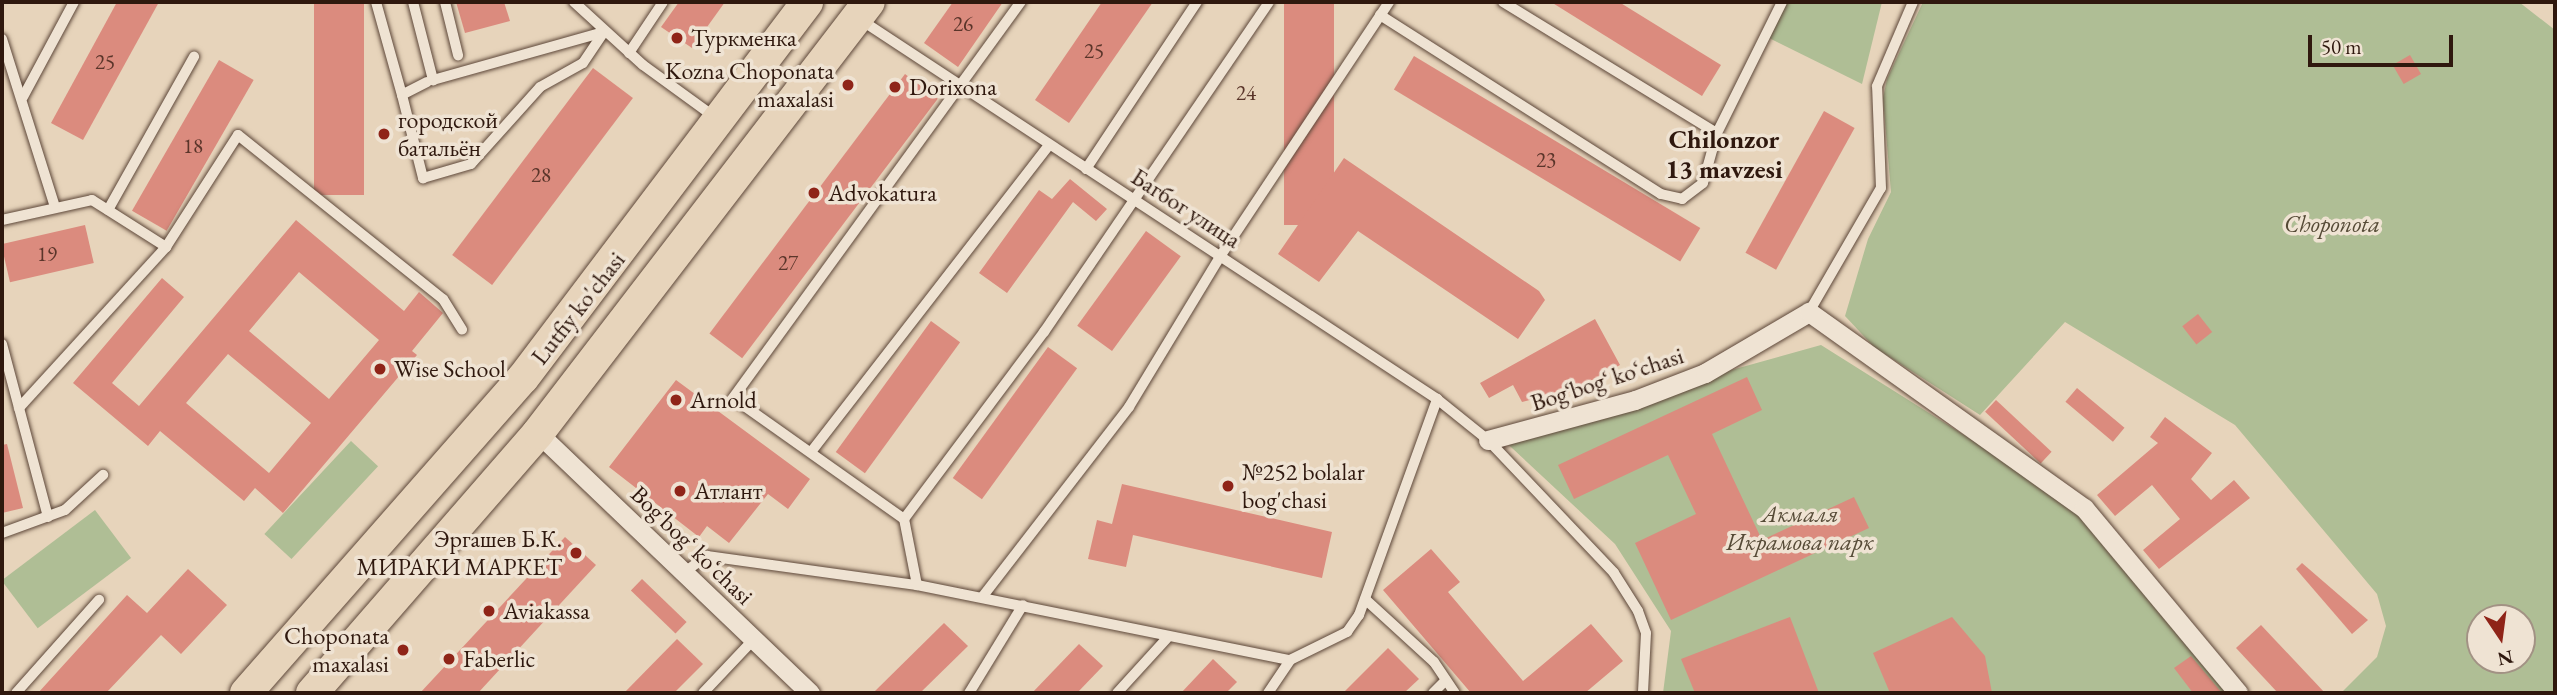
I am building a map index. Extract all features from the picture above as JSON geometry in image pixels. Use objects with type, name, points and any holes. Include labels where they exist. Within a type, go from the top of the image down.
[{"type":"main road","name":"Lutfiy ko'chasi","points":[[246,693],[453,463],[722,122],[807,2]]},
{"type":"main road","name":"Lutfiy ko'chasi","points":[[312,693],[538,433],[863,10]]},
{"type":"main road","points":[[453,463],[488,492]]},
{"type":"street","name":"Bogʻbogʻ koʻchasi","points":[[1488,440],[1635,400],[1705,373],[1809,312]]},
{"type":"street","points":[[1809,312],[2084,508],[2238,693]]},
{"type":"street","name":"Bogʻbogʻ koʻchasi","points":[[538,433],[686,571],[810,693]]},
{"type":"lane","points":[[23,97],[74,2]]},
{"type":"lane","points":[[376,2],[423,178],[471,164],[540,87],[583,63],[604,32]]},
{"type":"lane","points":[[412,2],[433,80],[604,32]]},
{"type":"lane","points":[[445,2],[458,55]]},
{"type":"lane","points":[[574,2],[629,53],[722,122]]},
{"type":"lane","points":[[629,53],[663,2]]},
{"type":"lane","points":[[917,585],[904,519],[733,398],[1021,2]]},
{"type":"lane","points":[[1086,169],[1197,2]]},
{"type":"lane","points":[[904,519],[1135,200],[1269,2]]},
{"type":"lane","points":[[984,596],[1129,407],[1221,254],[1389,2]]},
{"type":"lane","points":[[1503,2],[1717,133]]},
{"type":"lane","points":[[1380,15],[1661,194],[1682,199],[1703,183],[1717,133],[1782,2]]},
{"type":"lane","points":[[1809,312],[1881,188],[1877,86],[1913,2]]},
{"type":"lane","name":"Багбог улица","points":[[863,10],[962,86],[1049,145],[1221,254],[1437,400],[1488,440],[1614,573],[1638,611],[1646,633],[1643,693]]},
{"type":"lane","points":[[2,39],[23,97],[55,207]]},
{"type":"lane","points":[[108,210],[194,57]]},
{"type":"lane","points":[[402,95],[427,82]]},
{"type":"lane","points":[[19,408],[166,247],[238,135],[443,299],[462,330]]},
{"type":"lane","points":[[811,452],[1049,145]]},
{"type":"lane","points":[[2,220],[92,200],[166,247]]},
{"type":"lane","points":[[2,344],[48,517]]},
{"type":"lane","points":[[1268,693],[1290,660],[1348,632],[1365,599],[1437,400]]},
{"type":"lane","points":[[2,533],[65,510],[103,475]]},
{"type":"lane","points":[[686,571],[707,556],[917,585],[984,596],[1167,638],[1290,660]]},
{"type":"lane","points":[[1365,599],[1446,680],[1455,693]]},
{"type":"lane","points":[[16,693],[99,600]]},
{"type":"lane","points":[[969,693],[1023,605]]},
{"type":"lane","points":[[1117,693],[1167,638]]},
{"type":"lane","points":[[703,693],[754,639]]},
{"type":"lane","points":[[1433,693],[1446,680]]},
{"type":"green space","points":[[1786,2],[1882,2],[1862,84],[1767,37]]},
{"type":"green space","name":"Choponota","points":[[1923,2],[2519,2],[2555,30],[2555,693],[2341,693],[2377,657],[2386,626],[2377,594],[2235,425],[2065,322],[1980,415],[1874,347],[1845,316],[1868,239],[1891,192],[1883,98],[1887,79]]},
{"type":"green space","name":"Акмаля Икрамова парк","points":[[1821,345],[2077,506],[2249,693],[1663,693],[1671,631],[1615,544],[1498,435]]},
{"type":"green space","points":[[351,441],[378,466],[291,559],[264,534]]},
{"type":"green space","points":[[95,510],[131,558],[38,628],[2,580]]},
{"type":"building","points":[[117,2],[159,2],[83,140],[51,123]]},
{"type":"building","points":[[314,2],[364,2],[364,195],[314,195]]},
{"type":"building","points":[[456,2],[504,2],[510,21],[465,33]]},
{"type":"building","points":[[679,2],[725,2],[692,48],[661,27]]},
{"type":"building","points":[[953,2],[1003,2],[958,67],[924,43]]},
{"type":"building","points":[[1102,2],[1153,2],[1069,123],[1035,100]]},
{"type":"building","points":[[1284,2],[1334,2],[1334,225],[1284,225]]},
{"type":"building","points":[[1551,2],[1619,2],[1721,65],[1702,96]]},
{"type":"building","points":[[2410,55],[2421,74],[2404,84],[2393,65]]},
{"type":"building","points":[[1414,56],[1700,228],[1680,261],[1394,89]]},
{"type":"building","points":[[219,60],[254,80],[167,231],[132,211]]},
{"type":"building","points":[[593,68],[633,98],[492,285],[452,255]]},
{"type":"building","points":[[905,74],[938,99],[742,358],[709,334]]},
{"type":"building","points":[[1824,111],[1855,128],[1776,270],[1745,253]]},
{"type":"building","points":[[1344,158],[1539,291],[1545,300],[1518,339],[1358,231],[1319,282],[1278,254]]},
{"type":"building","points":[[1070,179],[1107,209],[1096,221],[1073,202],[1007,293],[979,273],[1039,190],[1052,199]]},
{"type":"building","name":"Wise School","points":[[296,220],[404,311],[419,292],[443,313],[412,351],[417,355],[283,513],[255,488],[244,501],[160,431],[148,446],[73,383],[162,278],[184,297],[112,383],[139,406]],"holes":[[[299,272],[379,340],[329,399],[249,331]],[[228,354],[311,423],[269,473],[186,403]]]},
{"type":"building","points":[[85,225],[94,263],[10,282],[2,244]]},
{"type":"building","points":[[1146,231],[1181,256],[1112,351],[1077,326]]},
{"type":"building","points":[[2198,314],[2212,332],[2196,344],[2182,326]]},
{"type":"building","points":[[1595,319],[1620,365],[1556,400],[1553,394],[1522,402],[1513,385],[1489,398],[1480,383]]},
{"type":"building","points":[[931,321],[960,342],[865,473],[836,452]]},
{"type":"building","points":[[1048,347],[1077,368],[982,499],[953,478]]},
{"type":"building","points":[[1747,377],[1762,410],[1712,434],[1762,540],[1854,497],[1869,528],[1671,620],[1635,543],[1696,514],[1668,455],[1574,499],[1558,465]]},
{"type":"building","points":[[676,380],[810,479],[788,509],[768,494],[729,543],[707,526],[699,537],[609,467]]},
{"type":"building","points":[[2077,388],[2124,428],[2113,442],[2065,402]]},
{"type":"building","points":[[1996,400],[2052,452],[2041,464],[1985,412]]},
{"type":"building","points":[[2165,417],[2212,453],[2191,479],[2211,500],[2234,480],[2250,498],[2159,569],[2143,550],[2180,519],[2152,485],[2115,516],[2097,495],[2158,443],[2150,437]]},
{"type":"building","points":[[7,444],[23,508],[2,513],[2,445]]},
{"type":"building","points":[[1122,484],[1332,532],[1322,578],[1133,535],[1126,567],[1088,559],[1097,520],[1112,524]]},
{"type":"building","points":[[565,537],[596,565],[478,693],[420,693]]},
{"type":"building","points":[[1431,549],[1460,582],[1448,592],[1523,681],[1591,624],[1623,661],[1585,693],[1471,693],[1383,590]]},
{"type":"building","points":[[2302,563],[2368,620],[2352,634],[2296,569]]},
{"type":"building","points":[[188,569],[227,605],[181,654],[161,635],[106,693],[38,693],[127,595],[147,613]]},
{"type":"building","points":[[642,579],[687,622],[675,634],[631,591]]},
{"type":"building","points":[[1790,617],[1819,693],[1695,693],[1681,659]]},
{"type":"building","points":[[1952,617],[1985,656],[1992,693],[1890,693],[1873,653]]},
{"type":"building","points":[[944,623],[968,646],[920,693],[873,693]]},
{"type":"building","points":[[2261,625],[2325,693],[2278,693],[2236,648]]},
{"type":"building","points":[[677,639],[703,664],[674,693],[624,693]]},
{"type":"building","points":[[1079,644],[1103,666],[1077,693],[1032,693]]},
{"type":"building","points":[[1388,648],[1419,679],[1404,693],[1343,693]]},
{"type":"building","points":[[2191,656],[2222,693],[2193,693],[2174,668]]},
{"type":"building","points":[[1213,659],[1237,682],[1226,693],[1181,693]]},
{"type":"place","name":"Туркменка","points":[[677,38]]},
{"type":"place","name":"Kozna Choponata maxalasi","points":[[848,85]]},
{"type":"place","name":"Dorixona","points":[[895,87]]},
{"type":"place","name":"городской батальён","points":[[384,134]]},
{"type":"place","name":"Advokatura","points":[[814,193]]},
{"type":"place","name":"Wise School","points":[[380,369]]},
{"type":"place","name":"Arnold","points":[[676,400]]},
{"type":"place","name":"№252 bolalar bog'chasi","points":[[1228,486]]},
{"type":"place","name":"Атлант","points":[[680,491]]},
{"type":"place","name":"Эргашев Б.К. МИРАКИ МАРКЕТ","points":[[576,553]]},
{"type":"place","name":"Aviakassa","points":[[489,611]]},
{"type":"place","name":"Choponata maxalasi","points":[[403,650]]},
{"type":"place","name":"Faberlic","points":[[449,659]]},
{"type":"district","name":"Chilonzor 13 mavzesi","points":[[1724,155]]}]
